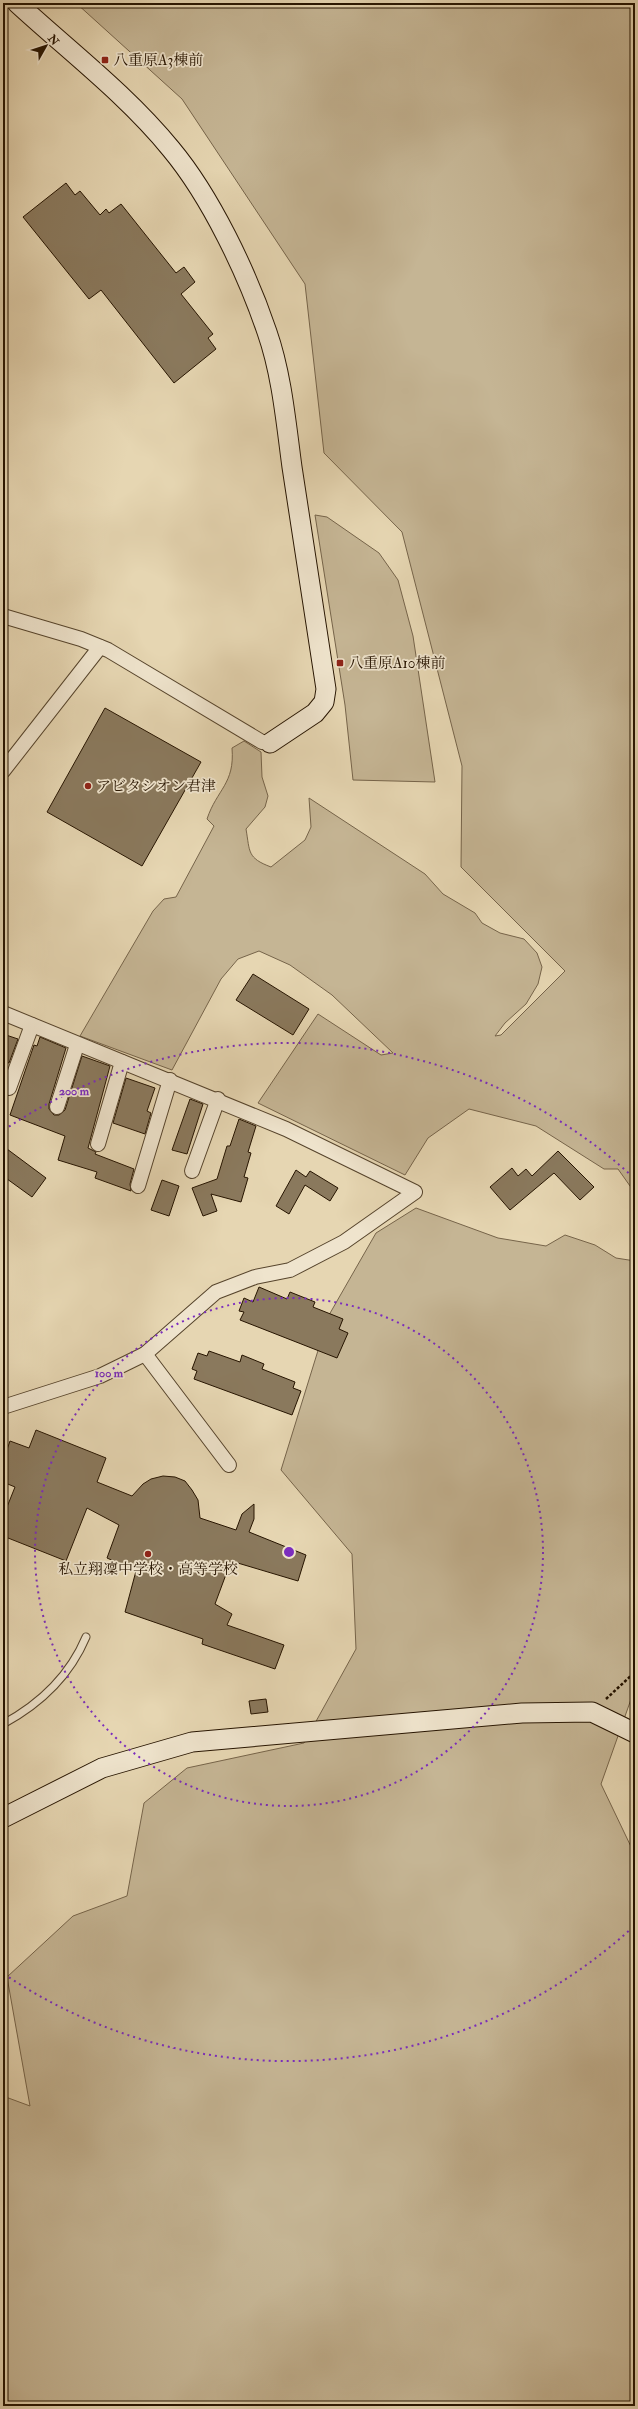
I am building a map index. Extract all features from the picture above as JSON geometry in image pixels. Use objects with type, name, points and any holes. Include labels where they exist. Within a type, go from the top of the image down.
[{"type":"street","points":[[3,616],[100,647],[128,661],[262,742],[270,743],[315,713],[324,702],[326,689],[280,384],[268,334],[248,283],[197,185],[171,148],[93,71],[17,3]]},
{"type":"street","points":[[3,771],[100,647]]},
{"type":"street","points":[[3,1014],[218,1099],[286,1129],[415,1192],[344,1242],[290,1270],[255,1277],[216,1292],[145,1354],[100,1376],[3,1407]]},
{"type":"street","points":[[9,1088],[32,1025]]},
{"type":"street","points":[[58,1107],[77,1044]]},
{"type":"street","points":[[98,1144],[122,1062]]},
{"type":"street","points":[[138,1186],[170,1080]]},
{"type":"street","points":[[192,1171],[218,1099]]},
{"type":"street","points":[[145,1354],[229,1465]]},
{"type":"street","points":[[3,1818],[102,1768],[192,1742],[522,1713],[592,1712],[635,1733]]},
{"type":"lane","points":[[3,1724],[29,1708],[54,1685],[71,1665],[86,1636]]},
{"type":"path","points":[[592,1712],[635,1672]]},
{"type":"shaded area","points":[[76,3],[635,3],[635,1193],[618,1169],[604,1169],[536,1126],[469,1109],[428,1138],[405,1175],[258,1103],[318,1014],[381,1055],[393,1053],[332,995],[290,965],[259,951],[238,959],[221,979],[172,1070],[80,1036],[153,911],[164,899],[176,897],[214,826],[207,819],[231,770],[232,748],[244,741],[261,752],[262,777],[268,796],[265,807],[246,829],[249,849],[254,857],[263,864],[271,867],[305,840],[311,827],[309,798],[425,874],[443,894],[475,913],[482,923],[500,933],[524,939],[537,953],[542,967],[538,984],[526,1004],[505,1023],[495,1036],[501,1035],[565,971],[461,867],[462,766],[402,532],[324,453],[305,284],[182,99]]},
{"type":"shaded area","points":[[315,515],[327,517],[379,553],[398,580],[413,636],[435,782],[353,780],[345,705]]},
{"type":"shaded area","points":[[416,1208],[498,1238],[546,1246],[565,1235],[595,1245],[616,1258],[635,1261],[635,1688],[601,1784],[635,1855],[635,2406],[3,2406],[3,2096],[30,2106],[7,1977],[73,1916],[127,1896],[144,1803],[187,1768],[304,1743],[356,1649],[352,1554],[281,1470],[329,1315],[376,1233]]},
{"type":"building","points":[[66,183],[75,195],[80,191],[100,215],[106,209],[109,213],[121,204],[176,273],[184,267],[195,282],[181,294],[213,334],[208,338],[216,349],[174,383],[101,290],[89,299],[23,217]]},
{"type":"building","name":"アビタシオン君津","points":[[105,708],[201,762],[142,866],[47,812]]},
{"type":"building","points":[[253,974],[309,1009],[293,1035],[236,1000]]},
{"type":"building","points":[[3,1034],[18,1039],[9,1063],[3,1061]]},
{"type":"building","points":[[40,1037],[66,1048],[49,1104],[49,1109],[54,1115],[59,1115],[65,1110],[82,1056],[110,1066],[88,1148],[96,1152],[95,1154],[134,1169],[130,1184],[131,1191],[95,1178],[97,1172],[58,1160],[65,1136],[10,1115],[34,1045],[37,1046]]},
{"type":"building","points":[[126,1078],[155,1088],[147,1111],[151,1113],[145,1134],[113,1123]]},
{"type":"building","points":[[190,1099],[203,1104],[187,1154],[172,1150]]},
{"type":"building","points":[[239,1119],[256,1126],[248,1152],[251,1153],[244,1177],[248,1178],[241,1202],[211,1194],[217,1211],[203,1216],[192,1188],[217,1179],[227,1146],[230,1146]]},
{"type":"building","points":[[3,1146],[46,1178],[32,1197],[3,1176]]},
{"type":"building","points":[[558,1151],[594,1187],[580,1200],[554,1173],[510,1210],[490,1187],[512,1168],[518,1176],[526,1169],[532,1176]]},
{"type":"building","points":[[296,1170],[306,1177],[310,1171],[338,1188],[330,1201],[305,1185],[289,1214],[276,1206]]},
{"type":"building","points":[[162,1180],[179,1186],[169,1216],[151,1210]]},
{"type":"building","points":[[259,1287],[287,1299],[290,1292],[315,1302],[313,1307],[343,1319],[339,1329],[348,1333],[337,1358],[240,1320],[244,1312],[239,1311],[244,1298],[253,1302]]},
{"type":"building","points":[[209,1351],[240,1362],[242,1355],[264,1364],[262,1369],[295,1382],[293,1388],[301,1391],[292,1415],[194,1379],[197,1371],[192,1369],[198,1353],[207,1356]]},
{"type":"building","points":[[36,1430],[106,1458],[97,1482],[132,1496],[143,1484],[151,1479],[163,1476],[175,1477],[185,1481],[192,1490],[198,1500],[200,1518],[236,1530],[242,1514],[254,1504],[254,1519],[249,1532],[306,1555],[298,1581],[231,1561],[215,1604],[232,1614],[227,1625],[284,1645],[275,1669],[202,1644],[203,1639],[125,1612],[136,1571],[107,1558],[119,1525],[87,1508],[66,1561],[3,1536],[3,1517],[15,1487],[3,1482],[3,1461],[10,1441],[29,1448]]},
{"type":"building","points":[[266,1699],[268,1712],[251,1714],[249,1701]]},
{"type":"place","name":"八重原A3棟前","points":[[105,60]]},
{"type":"place","name":"八重原A10棟前","points":[[340,663]]},
{"type":"place","name":"アビタシオン君津","points":[[88,786]]},
{"type":"place","name":"私立翔凜中学校・高等学校","points":[[148,1554]]}]
